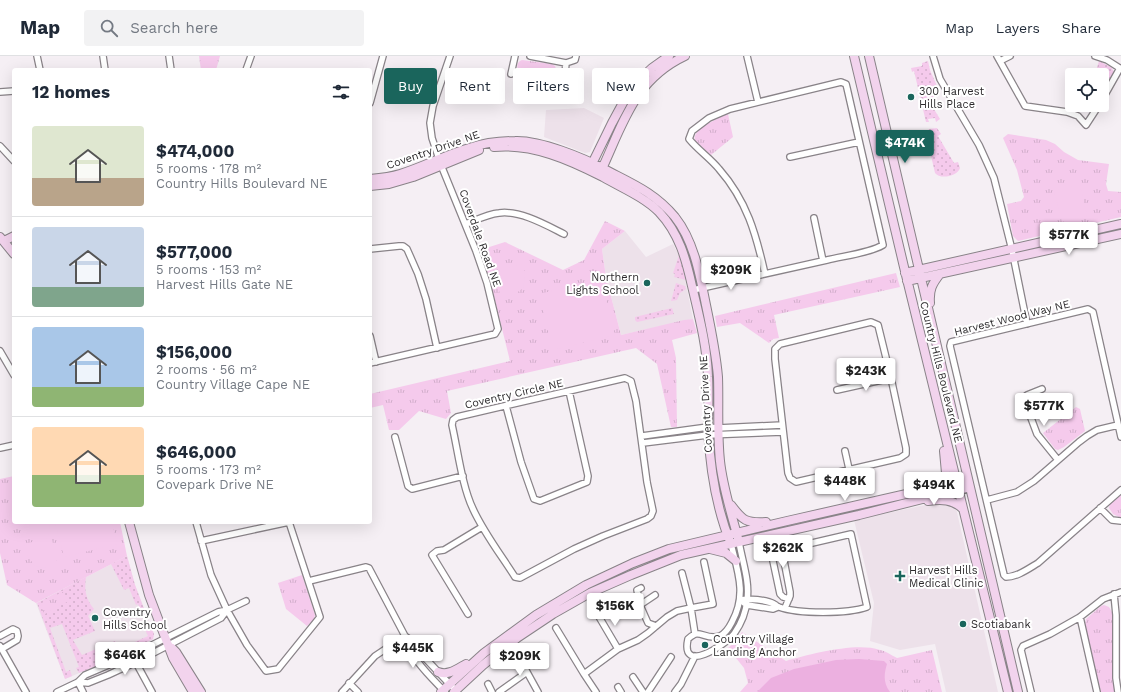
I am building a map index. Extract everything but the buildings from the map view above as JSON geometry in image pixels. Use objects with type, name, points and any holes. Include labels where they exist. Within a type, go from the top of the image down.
[{"type":"street","points":[[37,56],[40,68]]},
{"type":"street","points":[[103,56],[106,68]]},
{"type":"street","points":[[169,56],[170,68]]},
{"type":"street","points":[[247,68],[251,56]]},
{"type":"street","points":[[372,96],[383,56]]},
{"type":"street","name":"Coverdale Road NE","points":[[373,362],[495,334],[498,329],[488,283],[432,138],[430,123],[433,106],[450,56]]},
{"type":"street","points":[[511,74],[515,56]]},
{"type":"street","points":[[530,56],[566,63],[575,60],[576,56]]},
{"type":"street","points":[[591,167],[631,88],[652,68],[669,56]]},
{"type":"street","points":[[600,171],[626,113],[642,90],[657,74],[674,61],[685,56]]},
{"type":"street","points":[[747,56],[758,102]]},
{"type":"street","name":"Country Hills Boulevard NE","points":[[854,56],[962,509],[1008,692]]},
{"type":"street","points":[[933,56],[940,79],[979,145],[994,178],[1012,250],[1027,324]]},
{"type":"street","points":[[1010,56],[999,58],[1025,106],[1065,112]]},
{"type":"street","points":[[1094,56],[1107,60],[1121,68],[1109,88]]},
{"type":"street","name":"Country Hills Boulevard NE","points":[[870,58],[1018,692]]},
{"type":"street","points":[[566,63],[566,68]]},
{"type":"street","points":[[693,290],[765,274],[877,249],[883,245],[847,88],[844,83],[841,82],[730,109],[709,118],[692,131],[689,139],[719,168],[733,186],[741,200],[756,237],[765,274]]},
{"type":"street","points":[[0,92],[12,91]]},
{"type":"street","points":[[1068,112],[1078,116],[1086,124],[1094,112]]},
{"type":"street","points":[[612,123],[621,126]]},
{"type":"street","points":[[790,157],[859,142]]},
{"type":"street","points":[[0,146],[12,159]]},
{"type":"street","name":"Coventry Drive NE","points":[[372,179],[399,175],[482,149],[498,147],[528,148],[549,150],[643,189],[656,198],[676,219],[684,231],[693,253],[714,340],[718,377],[718,431],[720,462],[728,503],[736,533],[735,543]]},
{"type":"street","name":"Coventry Drive NE","points":[[372,186],[389,184],[440,162]]},
{"type":"street","name":"Coventry Drive NE","points":[[600,171],[650,204],[669,224],[685,255],[705,342],[708,377],[708,431],[711,464],[717,495],[728,536],[735,543]]},
{"type":"street","points":[[466,224],[500,213],[512,214],[535,220],[564,234]]},
{"type":"street","points":[[814,218],[823,261]]},
{"type":"street","points":[[906,277],[1121,224]]},
{"type":"street","points":[[920,274],[940,274],[1121,234]]},
{"type":"street","points":[[372,248],[403,246],[407,249],[418,274],[426,299],[437,348]]},
{"type":"street","points":[[930,318],[930,288],[940,274]]},
{"type":"street","name":"Harvest Wood Way NE","points":[[1100,508],[1038,563],[1023,572],[1010,577],[1006,577],[1004,575],[950,346],[952,342],[1088,309],[1093,312],[1121,437]]},
{"type":"street","points":[[871,322],[878,326],[891,378],[906,454],[900,458],[796,482],[790,478],[788,473],[783,429],[775,349],[780,344],[871,322]]},
{"type":"street","points":[[0,351],[12,367]]},
{"type":"street","points":[[7,362],[12,360]]},
{"type":"street","name":"Coventry Circle NE","points":[[625,378],[631,381],[642,436],[647,482],[653,510],[651,516],[647,519],[591,541],[520,578],[516,577],[482,527],[472,508],[463,476],[452,425],[453,420],[457,417],[506,406],[625,378]]},
{"type":"street","points":[[837,390],[891,378]]},
{"type":"street","points":[[1042,389],[1027,395],[1031,418],[1037,434],[1058,460]]},
{"type":"street","points":[[506,406],[521,462],[534,499],[540,501],[587,482],[588,476],[569,392]]},
{"type":"street","points":[[940,486],[946,473],[942,422]]},
{"type":"street","points":[[987,500],[1017,492],[1034,481],[1087,436],[1097,430],[1118,425]]},
{"type":"street","points":[[642,436],[708,431],[783,429]]},
{"type":"street","points":[[642,443],[708,431]]},
{"type":"street","points":[[395,438],[408,486],[412,489],[463,476]]},
{"type":"street","points":[[0,448],[12,445]]},
{"type":"street","points":[[845,451],[849,469]]},
{"type":"street","points":[[309,581],[366,567],[369,568],[405,636],[407,646],[422,667],[445,689],[455,692],[483,665],[516,638],[553,614],[590,594],[631,575],[681,555],[859,515],[969,483]]},
{"type":"street","points":[[438,672],[444,674],[449,673],[484,653],[536,615],[586,585],[633,562],[669,549],[940,486],[957,486]]},
{"type":"street","points":[[1121,490],[1100,508],[1112,520],[1121,521]]},
{"type":"street","points":[[906,502],[912,504],[947,500],[957,504],[962,509]]},
{"type":"street","points":[[728,503],[745,521],[752,523],[787,521]]},
{"type":"street","points":[[829,512],[859,515]]},
{"type":"street","points":[[130,524],[149,595],[173,658],[193,692]]},
{"type":"street","points":[[197,524],[211,575],[227,610],[247,645],[263,669],[266,671],[278,669],[320,617],[290,524]]},
{"type":"street","points":[[201,541],[280,524]]},
{"type":"street","points":[[468,614],[432,555],[437,551],[444,550],[482,527]]},
{"type":"street","points":[[741,600],[746,605],[773,609],[778,607],[808,613],[868,607],[851,534],[782,550],[790,592],[785,608]]},
{"type":"street","points":[[735,543],[746,581],[748,598],[743,617],[732,636],[714,650],[701,656],[695,656],[688,652],[686,646],[688,639],[695,634],[700,634],[708,638],[722,635],[733,620],[741,600],[735,543]]},
{"type":"street","points":[[770,547],[780,594],[789,599]]},
{"type":"street","points":[[707,549],[726,553],[736,561]]},
{"type":"street","points":[[584,674],[618,649],[638,640],[677,611],[713,604],[704,562]]},
{"type":"street","points":[[682,573],[691,608],[695,634]]},
{"type":"street","points":[[641,588],[637,590],[640,605],[648,623],[656,626]]},
{"type":"street","points":[[1031,692],[1021,650],[1023,646],[1050,634],[1080,617],[1103,599],[1121,592]]},
{"type":"street","points":[[1114,594],[1116,615],[1116,678],[1118,692]]},
{"type":"street","points":[[640,605],[655,595]]},
{"type":"street","points":[[741,600],[748,598],[774,603],[778,607]]},
{"type":"street","points":[[57,692],[78,682],[85,675],[221,618],[227,610],[246,601]]},
{"type":"street","points":[[598,605],[595,610],[618,649]]},
{"type":"street","points":[[1080,617],[1097,692]]},
{"type":"street","points":[[556,628],[596,692]]},
{"type":"street","points":[[0,636],[13,630],[17,632],[17,640],[1,647],[26,692]]},
{"type":"street","points":[[405,636],[413,642],[438,672],[445,689]]},
{"type":"street","points":[[342,692],[375,656],[405,636]]},
{"type":"street","points":[[78,682],[88,683],[136,662],[167,641]]},
{"type":"street","points":[[167,641],[176,652],[201,692]]},
{"type":"street","points":[[445,689],[484,653]]},
{"type":"street","points":[[517,654],[538,692]]},
{"type":"street","points":[[132,655],[152,692]]},
{"type":"street","points":[[675,692],[681,684],[695,656]]},
{"type":"street","points":[[648,692],[671,657]]},
{"type":"street","points":[[499,692],[527,672]]},
{"type":"street","points":[[633,677],[643,692]]},
{"type":"street","points":[[78,682],[82,692]]},
{"type":"street","points":[[350,683],[358,692]]},
{"type":"street","points":[[488,684],[492,692]]},
{"type":"shaded area","points":[[584,108],[604,118],[590,152],[585,153],[544,137],[546,110]]},
{"type":"shaded area","name":"Northern Lights School","points":[[625,231],[646,257],[673,244],[681,259],[693,319],[621,335],[606,277],[602,249]]},
{"type":"shaded area","points":[[944,501],[956,508],[998,692],[946,692],[935,644],[900,650],[870,641],[874,603],[854,520]]},
{"type":"shaded area","name":"Coventry Hills School","points":[[127,556],[135,585],[154,634],[153,639],[113,659],[65,679],[36,603]]},
{"type":"shaded area","points":[[859,659],[884,661],[887,664],[885,678],[886,685],[890,692],[757,692],[771,678],[794,669],[836,660]]},
{"type":"green space","points":[[199,56],[220,56],[217,68],[201,68]]},
{"type":"green space","points":[[520,61],[552,64],[556,68],[517,68],[517,65]]},
{"type":"green space","points":[[928,61],[930,70],[940,93],[929,101],[940,119],[936,122],[935,118],[928,119],[929,122],[926,122],[914,71],[912,72],[911,68],[922,66],[922,63]]},
{"type":"green space","points":[[1099,61],[1111,67],[1114,72],[1109,80],[1109,68],[1097,68]]},
{"type":"green space","points":[[728,114],[733,137],[711,155],[695,141],[697,132],[707,124]]},
{"type":"green space","points":[[937,128],[941,134],[938,136],[954,163],[958,162],[960,168],[959,171],[953,175],[945,177],[935,173],[926,134],[929,129]]},
{"type":"green space","points":[[1008,134],[1046,140],[1055,144],[1064,152],[1078,160],[1109,164],[1106,184],[1108,191],[1121,192],[1121,217],[1018,241],[1013,236],[1007,204],[1021,201],[1024,197],[1017,170],[1003,138]]},
{"type":"green space","points":[[1080,185],[1087,216],[1062,222],[1054,191]]},
{"type":"green space","points":[[605,221],[625,231],[602,249],[606,277],[621,335],[693,319],[697,333],[672,340],[676,358],[677,427],[671,427],[657,364],[636,348],[447,391],[451,413],[446,419],[419,411],[399,430],[389,430],[383,405],[372,408],[372,394],[510,361],[490,280],[480,250],[505,242],[563,270],[584,260]]},
{"type":"green space","points":[[679,255],[686,280],[674,277],[675,274],[673,273]]},
{"type":"green space","points":[[523,264],[525,277],[523,288],[514,295],[501,299],[495,273],[497,270]]},
{"type":"green space","points":[[896,273],[900,287],[774,315],[779,338],[773,339],[769,343],[740,323],[717,327],[715,316]]},
{"type":"green space","points":[[601,279],[615,335],[553,350],[539,294]]},
{"type":"green space","points":[[676,283],[685,286],[686,289],[680,293],[677,300],[671,301]]},
{"type":"green space","points":[[672,308],[674,314],[637,322],[635,320],[635,317]]},
{"type":"green space","points":[[1076,407],[1080,409],[1085,431],[1064,447],[1058,450],[1055,449],[1043,433]]},
{"type":"green space","points":[[12,476],[12,524],[120,524],[127,556],[36,603],[7,585],[0,553],[0,479]]},
{"type":"green space","points":[[1121,495],[1121,518],[1113,514],[1109,508],[1110,504]]},
{"type":"green space","points":[[22,524],[49,524],[51,532],[49,534],[23,540]]},
{"type":"green space","points":[[56,524],[112,524],[117,544],[64,557]]},
{"type":"green space","points":[[49,538],[52,540],[58,566],[46,568],[35,566],[28,557],[24,544]]},
{"type":"green space","points":[[127,556],[135,585],[146,614],[142,615],[129,588],[124,590],[111,564]]},
{"type":"green space","points":[[302,575],[315,615],[314,619],[307,626],[286,609],[278,583]]},
{"type":"green space","points":[[86,577],[86,594],[94,609],[88,616],[95,631],[73,640],[82,655],[115,641],[119,649],[148,636],[143,625],[149,623],[154,634],[153,639],[113,659],[79,673],[76,668],[79,667],[62,624],[50,628],[66,672],[70,670],[72,676],[65,679],[37,603]]},
{"type":"green space","points":[[62,592],[67,602],[45,614],[40,604]]},
{"type":"green space","points":[[1104,605],[1109,607],[1112,612],[1115,692],[1101,692],[1085,625],[1086,619]]},
{"type":"green space","points":[[742,632],[786,661],[820,652],[859,647],[884,651],[897,658],[932,650],[942,692],[740,692],[748,683],[744,668],[728,648],[735,642]]},
{"type":"place","name":"300 Harvest Hills Place","points":[[911,97]]},
{"type":"place","name":"Northern Lights School","points":[[647,283]]},
{"type":"place","name":"Harvest Hills Medical Clinic","points":[[900,576]]},
{"type":"place","name":"Coventry Hills School","points":[[95,618]]},
{"type":"place","name":"Scotiabank","points":[[963,624]]},
{"type":"place","name":"Country Village Landing Anchor","points":[[705,645]]}]
